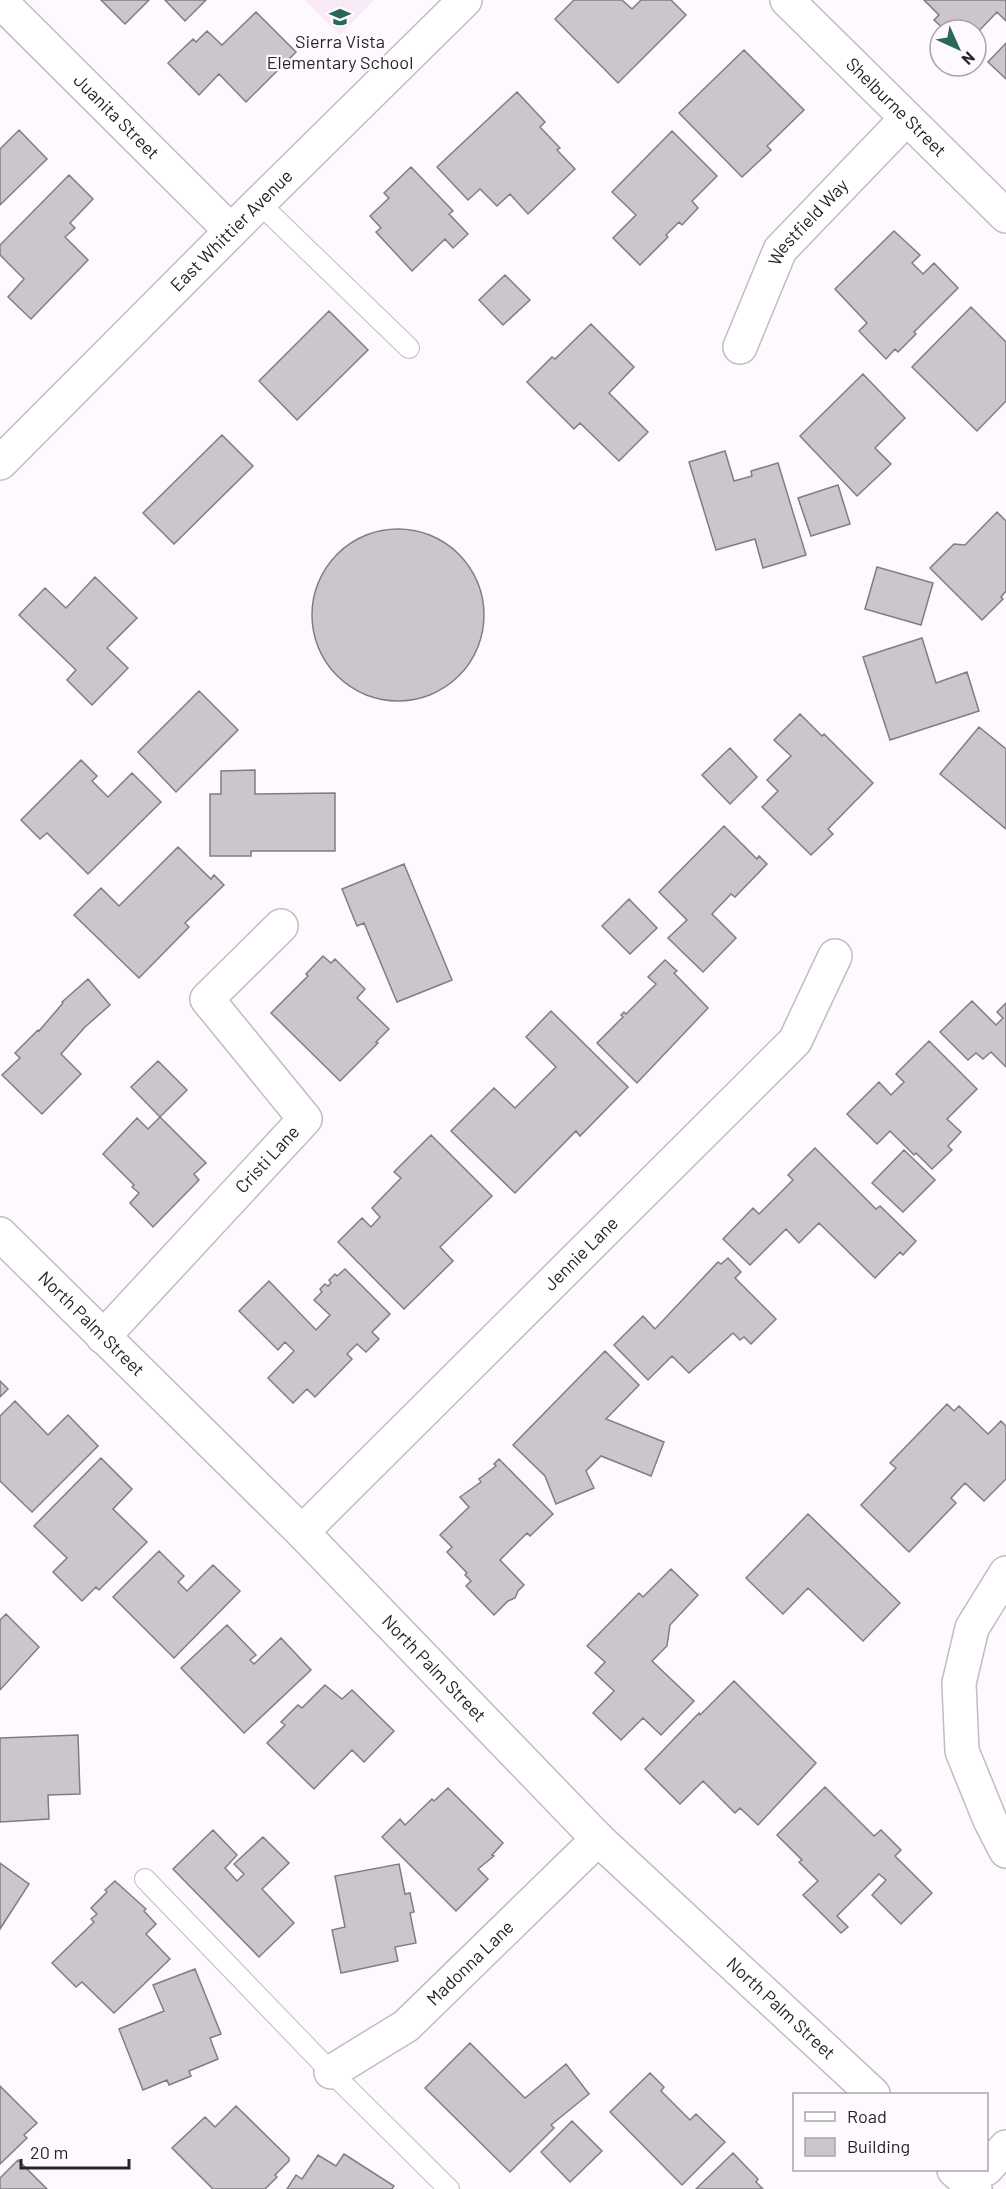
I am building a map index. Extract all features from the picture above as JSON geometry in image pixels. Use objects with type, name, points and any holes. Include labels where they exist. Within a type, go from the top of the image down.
[{"type":"street","name":"East Whittier Avenue","points":[[0,463],[465,0]]},
{"type":"street","name":"Shelburne Street","points":[[787,0],[1006,216]]},
{"type":"street","name":"Juanita Street","points":[[0,1],[231,231]]},
{"type":"street","name":"Westfield Way","points":[[740,347],[780,250],[906,119]]},
{"type":"street","name":"Cristi Lane","points":[[103,1337],[305,1119],[207,999],[280,926]]},
{"type":"street","name":"Jennie Lane","points":[[302,1532],[795,1041],[835,956]]},
{"type":"street","name":"North Palm Street","points":[[0,1234],[302,1532],[598,1839],[872,2093]]},
{"type":"street","points":[[1006,1574],[972,1628],[959,1683],[962,1751],[990,1820],[1006,1851]]},
{"type":"street","name":"Madonna Lane","points":[[331,2072],[406,2026],[598,1839]]},
{"type":"street","points":[[988,2164],[1006,2147]]},
{"type":"lane","points":[[259,203],[409,348]]},
{"type":"lane","points":[[146,1879],[331,2072],[449,2189]]},
{"type":"shaded area","name":"Sierra Vista Elementary School","points":[[305,0],[374,0],[340,35]]},
{"type":"building","points":[[101,0],[149,0],[125,24]]},
{"type":"building","points":[[165,0],[206,0],[185,21]]},
{"type":"building","points":[[574,0],[622,0],[632,9],[641,0],[671,0],[686,15],[618,83],[555,19]]},
{"type":"building","points":[[924,0],[1006,0],[1006,21],[997,12],[988,21],[988,18],[936,18],[939,15]]},
{"type":"building","points":[[256,12],[296,52],[246,102],[219,74],[199,95],[168,63],[193,39],[196,42],[207,31],[222,45]]},
{"type":"building","points":[[1006,43],[1006,79],[988,62]]},
{"type":"building","points":[[744,50],[804,110],[767,146],[771,150],[742,177],[679,113]]},
{"type":"building","points":[[517,92],[545,122],[540,127],[560,148],[557,150],[575,169],[528,214],[510,194],[497,206],[480,189],[468,200],[437,167]]},
{"type":"building","points":[[19,130],[47,159],[0,205],[0,149]]},
{"type":"building","points":[[672,131],[717,176],[692,201],[698,208],[682,225],[679,222],[666,235],[668,237],[640,265],[613,238],[636,215],[612,192]]},
{"type":"building","points":[[411,167],[453,211],[449,214],[468,234],[453,248],[445,239],[412,271],[376,232],[381,228],[370,216],[389,198],[384,193]]},
{"type":"building","points":[[69,175],[93,199],[70,223],[75,228],[65,237],[88,260],[31,319],[8,297],[24,279],[0,255],[0,245]]},
{"type":"building","points":[[894,231],[920,255],[912,263],[923,274],[934,263],[958,288],[914,332],[916,334],[898,352],[895,349],[886,359],[859,331],[867,323],[835,289]]},
{"type":"building","points":[[505,275],[530,300],[503,325],[479,300]]},
{"type":"building","points":[[971,307],[1006,342],[1006,401],[977,431],[912,367]]},
{"type":"building","points":[[329,311],[368,350],[297,420],[259,381]]},
{"type":"building","points":[[591,324],[634,367],[609,393],[648,432],[619,461],[580,423],[574,429],[527,382]]},
{"type":"building","points":[[863,374],[905,418],[875,448],[891,464],[857,496],[800,436]]},
{"type":"building","points":[[222,435],[253,466],[174,544],[143,513]]},
{"type":"building","points":[[725,451],[734,481],[752,476],[751,471],[778,463],[806,555],[763,568],[755,539],[716,550],[689,462]]},
{"type":"building","points":[[838,485],[850,524],[811,536],[798,498]]},
{"type":"building","points":[[997,512],[1006,521],[1006,591],[1001,597],[1003,599],[982,620],[930,568],[954,544],[965,545]]},
{"type":"building","points":[[398,529],[431,536],[459,554],[477,582],[484,615],[477,648],[459,676],[431,694],[398,701],[365,694],[337,676],[319,648],[312,615],[319,582],[337,554],[365,536]]},
{"type":"building","points":[[877,567],[933,583],[921,625],[865,609]]},
{"type":"building","points":[[95,577],[137,618],[107,648],[128,668],[92,705],[67,680],[76,670],[19,615],[45,588],[66,608]]},
{"type":"building","points":[[922,638],[936,683],[967,672],[979,711],[890,740],[863,657]]},
{"type":"building","points":[[199,691],[238,730],[176,792],[138,752]]},
{"type":"building","points":[[800,714],[822,736],[824,734],[873,783],[828,829],[833,834],[811,855],[762,807],[778,791],[767,780],[791,756],[774,740]]},
{"type":"building","points":[[979,727],[1006,749],[1006,829],[940,774]]},
{"type":"building","points":[[730,748],[757,777],[730,804],[702,775]]},
{"type":"building","points":[[81,760],[97,776],[92,781],[108,797],[132,773],[161,802],[88,874],[47,833],[40,839],[21,820]]},
{"type":"building","points":[[255,770],[255,794],[335,793],[335,851],[251,851],[251,856],[210,856],[210,794],[221,794],[221,771]]},
{"type":"building","points":[[724,826],[757,859],[759,856],[767,864],[735,897],[731,894],[712,914],[736,938],[703,972],[668,938],[687,920],[659,892]]},
{"type":"building","points":[[178,847],[211,879],[214,875],[224,885],[185,923],[189,927],[139,978],[74,915],[101,888],[119,906]]},
{"type":"building","points":[[404,864],[452,980],[397,1002],[364,923],[357,926],[342,889]]},
{"type":"building","points":[[629,899],[657,928],[630,954],[602,926]]},
{"type":"building","points":[[323,956],[331,963],[335,959],[365,989],[357,998],[389,1029],[340,1081],[271,1013],[308,976],[306,974]]},
{"type":"building","points":[[665,960],[677,971],[674,973],[708,1008],[637,1083],[597,1043],[623,1017],[621,1015],[624,1012],[626,1014],[656,984],[648,977]]},
{"type":"building","points":[[88,979],[110,1005],[85,1027],[61,1054],[81,1074],[42,1114],[2,1075],[20,1058],[15,1053],[39,1031],[62,1002]]},
{"type":"building","points":[[972,1001],[996,1025],[1003,1018],[997,1012],[1006,1003],[1006,1067],[991,1052],[983,1059],[976,1053],[968,1060],[940,1032]]},
{"type":"building","points":[[551,1011],[628,1087],[580,1136],[576,1131],[515,1193],[451,1131],[494,1088],[515,1108],[556,1067],[526,1037]]},
{"type":"building","points":[[929,1041],[977,1089],[947,1119],[961,1132],[948,1146],[952,1150],[932,1169],[890,1131],[877,1144],[847,1114],[879,1082],[891,1095],[904,1082],[896,1074]]},
{"type":"building","points":[[158,1061],[187,1090],[160,1117],[131,1087]]},
{"type":"building","points":[[160,1117],[206,1163],[194,1174],[199,1180],[153,1227],[130,1203],[139,1193],[132,1187],[134,1185],[103,1154],[137,1118],[148,1129]]},
{"type":"building","points":[[431,1135],[492,1196],[440,1247],[453,1261],[404,1309],[338,1242],[362,1218],[371,1227],[380,1217],[372,1208],[401,1178],[394,1172]]},
{"type":"building","points":[[815,1148],[876,1209],[880,1206],[916,1241],[903,1255],[900,1252],[875,1278],[819,1223],[799,1243],[786,1229],[750,1265],[723,1239],[753,1208],[759,1214],[793,1180],[788,1175]]},
{"type":"building","points":[[904,1150],[935,1180],[903,1212],[872,1183]]},
{"type":"building","points":[[728,1258],[741,1272],[735,1278],[776,1319],[751,1344],[744,1337],[740,1340],[733,1333],[689,1373],[672,1356],[648,1380],[614,1345],[643,1316],[655,1329],[718,1262],[721,1264]]},
{"type":"building","points":[[345,1269],[390,1314],[372,1332],[379,1339],[366,1352],[357,1344],[347,1354],[352,1359],[315,1397],[307,1389],[293,1403],[268,1378],[294,1351],[285,1342],[278,1350],[239,1311],[269,1281],[316,1330],[330,1315],[314,1300],[322,1292],[320,1289],[325,1284],[328,1286],[331,1283],[329,1280],[335,1274],[337,1276]]},
{"type":"building","points":[[605,1351],[639,1385],[606,1419],[664,1442],[651,1476],[601,1456],[586,1471],[594,1488],[556,1504],[545,1476],[513,1445]]},
{"type":"building","points":[[0,1381],[8,1389],[0,1397]]},
{"type":"building","points":[[15,1401],[48,1435],[68,1415],[98,1446],[32,1512],[0,1481],[0,1416]]},
{"type":"building","points":[[947,1404],[954,1411],[959,1406],[988,1434],[1001,1421],[1006,1426],[1006,1479],[984,1501],[965,1483],[951,1498],[956,1503],[909,1552],[861,1505],[896,1468],[890,1463]]},
{"type":"building","points":[[101,1458],[132,1489],[113,1509],[147,1542],[99,1590],[96,1587],[82,1601],[53,1572],[67,1558],[34,1526]]},
{"type":"building","points":[[499,1459],[553,1514],[530,1536],[527,1533],[500,1560],[524,1585],[515,1598],[508,1601],[494,1615],[466,1586],[471,1581],[465,1575],[467,1573],[447,1552],[452,1547],[440,1535],[469,1507],[460,1497],[481,1482],[479,1479],[496,1466],[494,1464]]},
{"type":"building","points":[[808,1514],[900,1603],[863,1641],[808,1588],[783,1614],[746,1578]]},
{"type":"building","points":[[159,1551],[184,1576],[178,1582],[187,1591],[213,1565],[240,1591],[174,1658],[113,1597]]},
{"type":"building","points":[[671,1569],[698,1595],[670,1625],[667,1646],[652,1661],[694,1701],[661,1735],[643,1718],[621,1740],[593,1713],[614,1691],[595,1673],[605,1662],[587,1646],[639,1593],[643,1597]]},
{"type":"building","points":[[6,1614],[39,1647],[0,1690],[0,1620]]},
{"type":"building","points":[[227,1625],[256,1655],[250,1660],[254,1664],[281,1638],[311,1670],[244,1733],[181,1668]]},
{"type":"building","points":[[734,1681],[816,1763],[758,1825],[740,1808],[735,1813],[703,1781],[680,1804],[645,1769],[699,1713],[700,1715]]},
{"type":"building","points":[[325,1685],[342,1699],[352,1690],[394,1731],[364,1762],[352,1750],[314,1789],[267,1743],[285,1725],[281,1722],[298,1705],[302,1708]]},
{"type":"building","points":[[78,1735],[80,1794],[48,1795],[49,1819],[0,1822],[0,1738]]},
{"type":"building","points":[[825,1787],[874,1836],[881,1830],[901,1850],[895,1856],[932,1893],[901,1924],[872,1895],[886,1880],[879,1874],[837,1916],[848,1927],[841,1933],[803,1895],[818,1881],[799,1862],[802,1860],[777,1835]]},
{"type":"building","points":[[448,1788],[503,1843],[492,1855],[494,1856],[478,1869],[488,1879],[456,1911],[382,1837],[400,1819],[405,1825],[432,1799],[434,1801]]},
{"type":"building","points":[[213,1830],[237,1855],[225,1868],[237,1881],[244,1874],[234,1864],[263,1837],[289,1863],[262,1889],[294,1923],[259,1957],[173,1869]]},
{"type":"building","points":[[0,1863],[29,1884],[0,1929]]},
{"type":"building","points":[[399,1864],[405,1894],[410,1893],[414,1912],[410,1913],[416,1943],[395,1947],[398,1961],[341,1973],[332,1930],[345,1927],[335,1876]]},
{"type":"building","points":[[115,1881],[146,1909],[144,1911],[156,1924],[146,1934],[170,1959],[114,2013],[82,1982],[76,1987],[52,1963],[94,1922],[91,1919],[97,1914],[91,1908]]},
{"type":"building","points":[[195,1969],[221,2034],[210,2038],[218,2059],[189,2071],[191,2076],[169,2085],[167,2080],[143,2090],[119,2029],[164,2011],[153,1985]]},
{"type":"building","points":[[470,2043],[525,2098],[566,2064],[589,2094],[551,2125],[554,2128],[510,2172],[425,2088]]},
{"type":"building","points":[[650,2073],[664,2087],[661,2091],[690,2120],[696,2114],[725,2142],[682,2185],[610,2112]]},
{"type":"building","points":[[0,2086],[37,2123],[24,2135],[27,2138],[0,2164]]},
{"type":"building","points":[[236,2106],[289,2158],[289,2161],[275,2175],[277,2177],[265,2189],[213,2189],[172,2148],[205,2117],[215,2127]]},
{"type":"building","points":[[572,2121],[602,2151],[570,2182],[541,2152]]},
{"type":"building","points":[[733,2153],[758,2179],[756,2182],[763,2189],[696,2189]]},
{"type":"building","points":[[344,2154],[394,2186],[392,2189],[287,2189],[296,2175],[302,2179],[318,2155],[336,2166]]},
{"type":"building","points":[[18,2160],[47,2189],[0,2189],[0,2178]]},
{"type":"place","name":"Sierra Vista Elementary School","points":[[340,17]]}]
